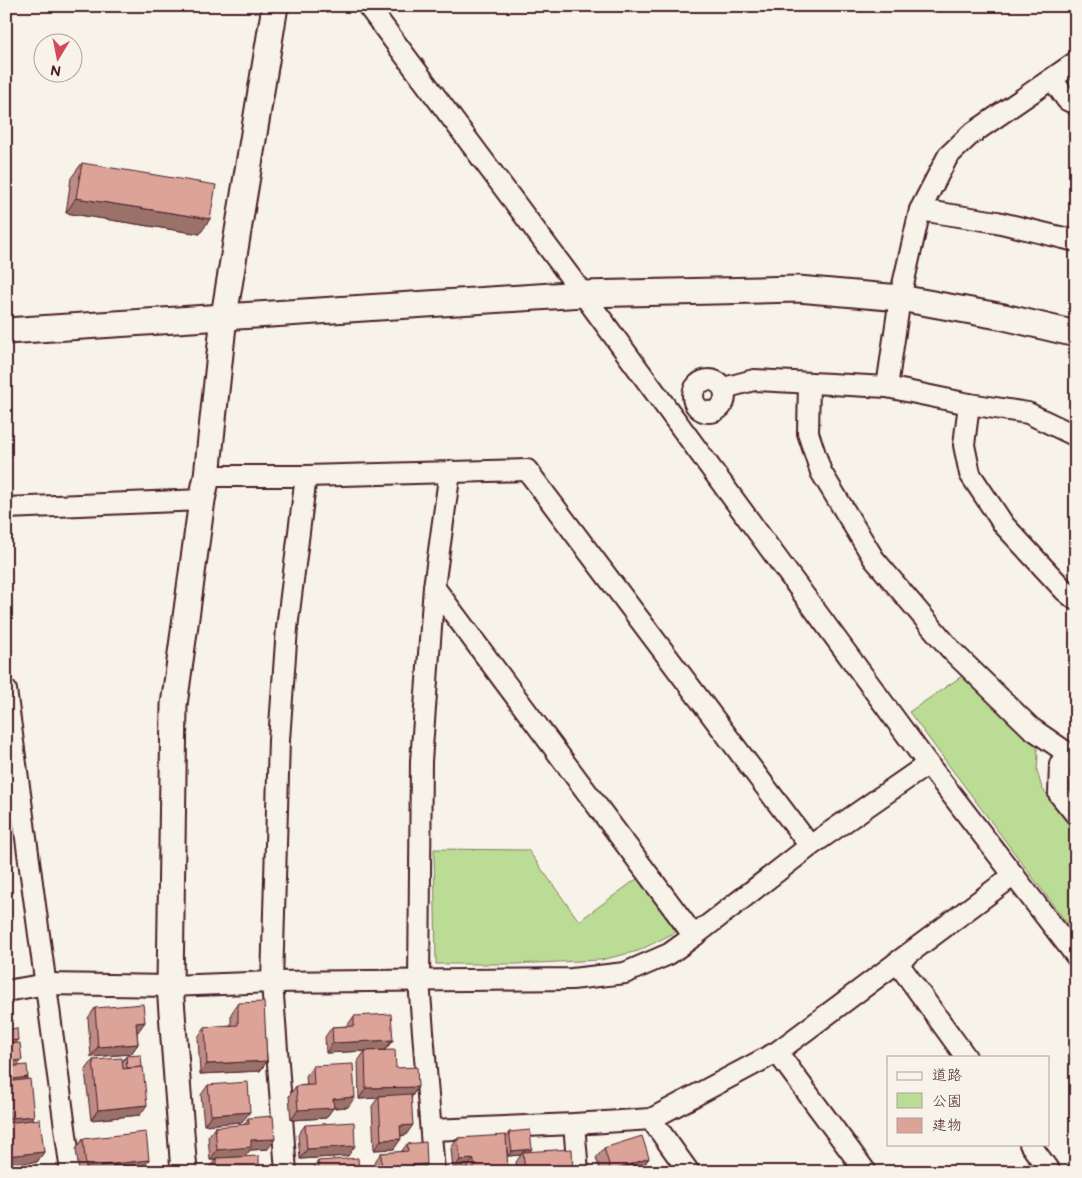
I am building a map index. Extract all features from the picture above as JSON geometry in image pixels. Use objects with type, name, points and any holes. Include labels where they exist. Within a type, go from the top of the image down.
[{"type":"street","points":[[184,1172],[170,986],[174,706],[202,500],[207,476],[224,316],[275,6]]},
{"type":"street","points":[[368,6],[583,294],[928,764],[1076,956]]},
{"type":"street","points":[[887,387],[900,298],[920,210],[948,156],[970,135],[1076,62]]},
{"type":"street","points":[[1052,79],[1067,100],[1076,104]]},
{"type":"street","points":[[920,210],[997,222],[1076,241]]},
{"type":"street","points":[[6,331],[583,294],[798,289],[900,298],[1004,317],[1076,334]]},
{"type":"street","points":[[724,388],[754,380],[887,387],[969,404],[1028,413],[1076,436]]},
{"type":"street","points":[[809,383],[808,433],[821,472],[874,559],[952,651],[1031,728],[1071,756],[1060,764],[1059,794],[1076,816]]},
{"type":"street","points":[[969,404],[964,445],[970,474],[1004,525],[1064,591],[1076,600]]},
{"type":"street","points":[[207,476],[306,476],[527,470],[810,846]]},
{"type":"street","points":[[434,1172],[419,981],[421,761],[434,586],[450,471]]},
{"type":"street","points":[[286,1172],[272,982],[280,730],[287,628],[306,476]]},
{"type":"street","points":[[6,508],[202,500]]},
{"type":"street","points":[[434,586],[694,936]]},
{"type":"street","points":[[6,690],[71,1172]]},
{"type":"street","points":[[6,992],[47,984],[170,986],[272,982],[572,979],[626,972],[669,954],[810,846],[928,764]]},
{"type":"street","points":[[431,1130],[651,1119],[778,1052],[1014,875]]},
{"type":"street","points":[[897,962],[965,1056]]},
{"type":"street","points":[[778,1052],[866,1172]]},
{"type":"street","points":[[651,1119],[689,1172]]},
{"type":"street","points":[[574,1124],[578,1172]]},
{"type":"street","points":[[1031,1146],[1050,1172]]},
{"type":"green space","points":[[962,676],[1018,729],[1036,743],[1038,755],[1037,771],[1042,788],[1076,832],[1076,933],[909,712]]},
{"type":"green space","points":[[434,849],[528,850],[579,921],[638,878],[676,932],[638,951],[601,960],[515,964],[436,964]]},
{"type":"building","points":[[82,163],[216,185],[210,219],[76,198]]},
{"type":"building","points":[[264,1002],[267,1061],[207,1064],[205,1027],[238,1025],[238,1003]]},
{"type":"building","points":[[143,1004],[145,1022],[136,1023],[138,1044],[98,1047],[95,1008]]},
{"type":"building","points":[[391,1014],[393,1040],[333,1043],[332,1027],[354,1026],[354,1016]]},
{"type":"building","points":[[17,1028],[18,1040],[6,1041],[6,1030]]},
{"type":"building","points":[[20,1043],[22,1060],[6,1062],[6,1044]]},
{"type":"building","points":[[395,1050],[396,1068],[417,1067],[418,1087],[366,1088],[365,1051]]},
{"type":"building","points":[[141,1055],[142,1067],[127,1068],[126,1056]]},
{"type":"building","points":[[122,1058],[123,1069],[143,1067],[147,1105],[98,1110],[93,1060]]},
{"type":"building","points":[[353,1064],[355,1097],[333,1099],[334,1108],[298,1110],[296,1086],[314,1085],[313,1066]]},
{"type":"building","points":[[27,1065],[28,1077],[6,1080],[6,1067]]},
{"type":"building","points":[[30,1079],[34,1116],[10,1118],[9,1110],[6,1111],[6,1082]]},
{"type":"building","points":[[248,1082],[250,1112],[211,1115],[208,1085]]},
{"type":"building","points":[[411,1094],[413,1125],[400,1126],[401,1139],[381,1140],[379,1096]]},
{"type":"building","points":[[273,1116],[275,1139],[251,1140],[251,1147],[217,1150],[215,1127],[249,1124],[248,1118]]},
{"type":"building","points":[[40,1119],[44,1152],[6,1156],[6,1123]]},
{"type":"building","points":[[354,1122],[355,1146],[307,1149],[305,1125]]},
{"type":"building","points":[[530,1130],[532,1149],[512,1151],[509,1132]]},
{"type":"building","points":[[146,1132],[149,1160],[86,1167],[83,1139]]},
{"type":"building","points":[[506,1135],[508,1172],[474,1172],[474,1159],[460,1160],[458,1138]]},
{"type":"building","points":[[642,1136],[649,1158],[611,1171],[604,1148]]},
{"type":"building","points":[[426,1142],[427,1164],[413,1165],[414,1172],[382,1172],[381,1153],[408,1151],[407,1144]]},
{"type":"building","points":[[572,1149],[573,1172],[525,1172],[523,1152]]},
{"type":"building","points":[[259,1156],[259,1170],[280,1169],[280,1172],[228,1172],[228,1168],[217,1168],[216,1158]]},
{"type":"building","points":[[358,1158],[359,1172],[319,1172],[318,1161]]}]
